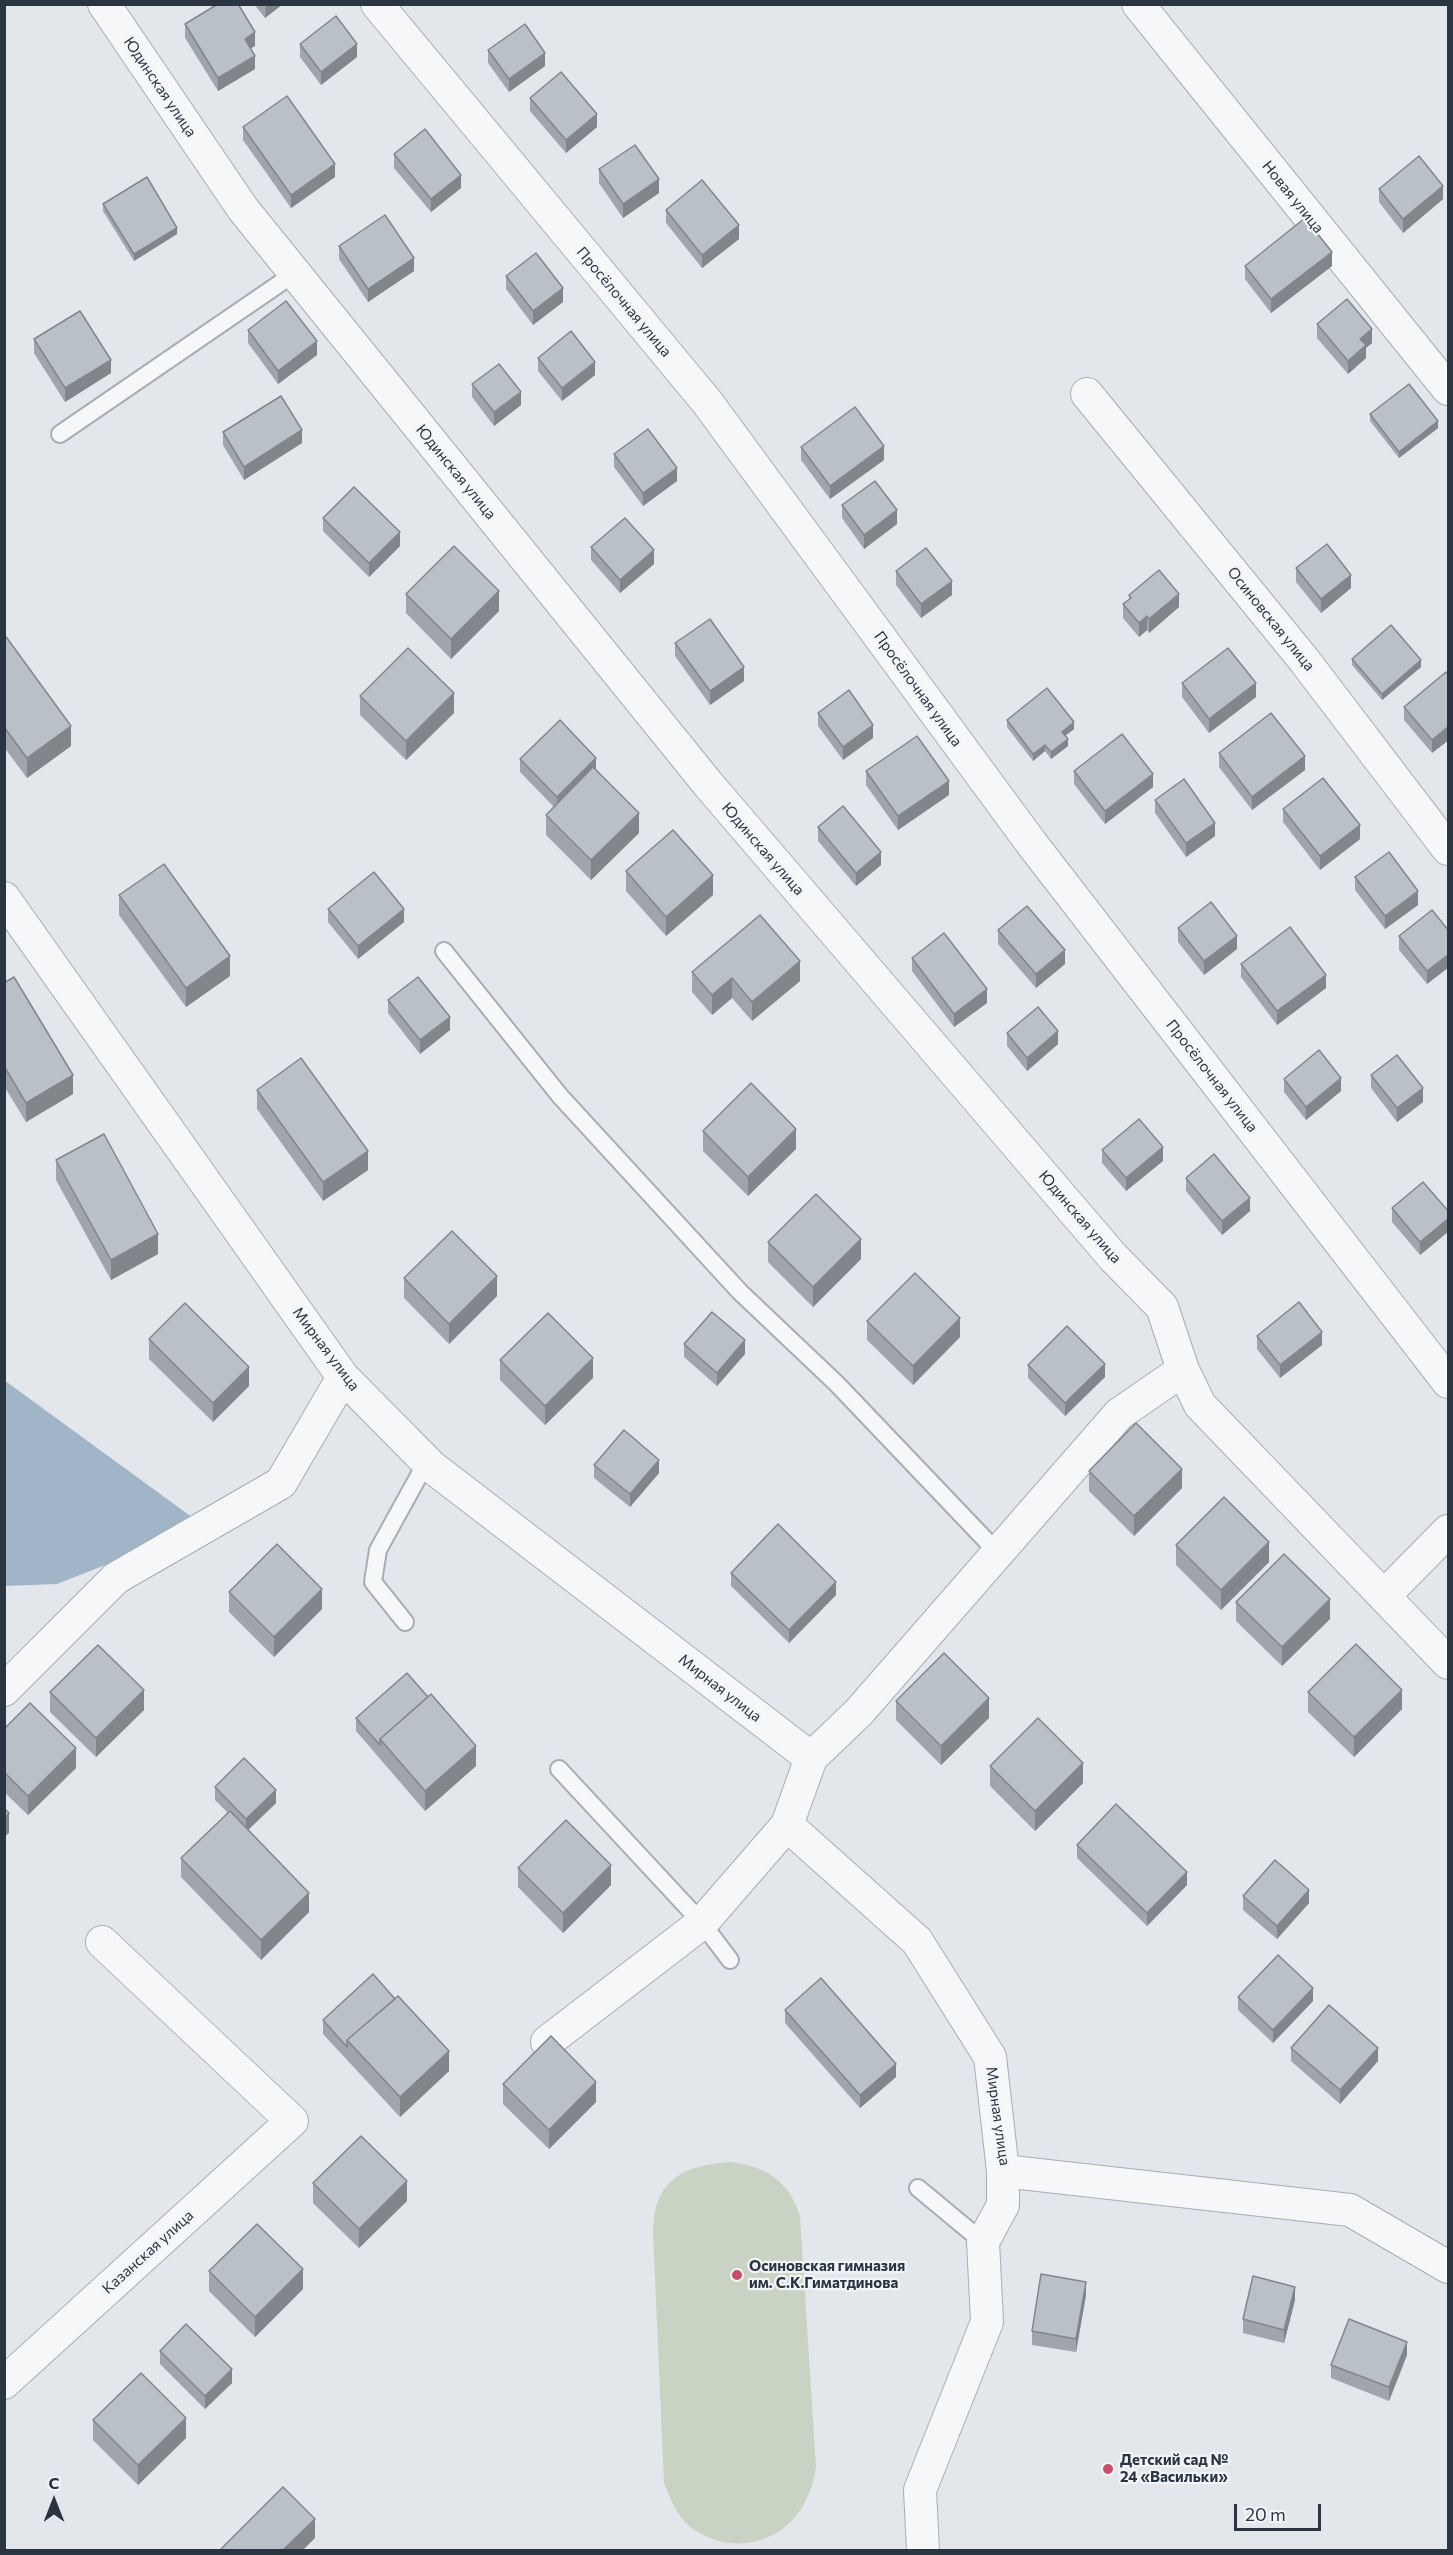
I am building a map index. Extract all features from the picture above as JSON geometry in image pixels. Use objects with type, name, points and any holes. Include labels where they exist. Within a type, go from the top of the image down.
[{"type":"street","name":"Юдинская улица","points":[[104,4],[243,209],[708,784],[1113,1257],[1162,1307],[1183,1370],[1200,1405],[1449,1663]]},
{"type":"street","name":"Просёлочная улица","points":[[377,4],[707,402],[1032,844],[1449,1382]]},
{"type":"street","name":"Новая улица","points":[[1138,4],[1449,389]]},
{"type":"street","name":"Осиновская улица","points":[[1087,394],[1304,660],[1449,849]]},
{"type":"street","name":"Мирная улица","points":[[4,898],[343,1377],[427,1461],[811,1758]]},
{"type":"street","points":[[547,2042],[702,1923],[787,1825],[811,1758],[859,1712],[1119,1414],[1183,1370]]},
{"type":"street","points":[[4,1690],[116,1578],[281,1483],[343,1377]]},
{"type":"street","points":[[1384,1596],[1449,1531]]},
{"type":"street","name":"Мирная улица","points":[[787,1825],[917,1941],[984,2047],[990,2057],[1002,2171],[1350,2210],[1449,2267]]},
{"type":"street","name":"Казанская улица","points":[[4,2383],[291,2121],[102,1942]]},
{"type":"street","points":[[923,2550],[920,2490],[987,2322],[983,2241],[1003,2205],[1002,2171]]},
{"type":"lane","points":[[60,434],[295,273]]},
{"type":"lane","points":[[444,951],[560,1096],[740,1292],[837,1384],[998,1553]]},
{"type":"lane","points":[[405,1622],[372,1582],[378,1550],[427,1461]]},
{"type":"lane","points":[[559,1769],[702,1923],[729,1960]]},
{"type":"lane","points":[[918,2188],[983,2241]]},
{"type":"green space","points":[[731,2162],[755,2167],[774,2177],[789,2193],[800,2216],[816,2467],[807,2499],[788,2524],[762,2540],[746,2543],[718,2541],[690,2527],[674,2507],[664,2483],[653,2233],[658,2200],[674,2179],[699,2167]]},
{"type":"water","points":[[4,1380],[204,1526],[57,1584],[5,1586]]},
{"type":"building","points":[[218,4],[238,4],[255,32],[245,39],[255,56],[218,78],[185,24]]},
{"type":"building","points":[[336,16],[357,44],[321,72],[300,44]]},
{"type":"building","points":[[525,24],[545,53],[509,79],[488,50]]},
{"type":"building","points":[[561,72],[597,114],[566,140],[530,98]]},
{"type":"building","points":[[287,96],[335,164],[291,195],[243,127]]},
{"type":"building","points":[[425,129],[461,175],[431,199],[394,154]]},
{"type":"building","points":[[635,145],[659,179],[623,204],[599,169]]},
{"type":"building","points":[[1419,156],[1443,186],[1403,219],[1379,189]]},
{"type":"building","points":[[147,177],[177,228],[134,254],[103,204]]},
{"type":"building","points":[[702,180],[739,225],[702,255],[666,210]]},
{"type":"building","points":[[385,215],[414,258],[368,289],[339,246]]},
{"type":"building","points":[[1305,218],[1332,252],[1271,299],[1245,266]]},
{"type":"building","points":[[536,253],[563,288],[533,311],[506,276]]},
{"type":"building","points":[[1347,299],[1372,329],[1360,339],[1366,345],[1348,361],[1317,324]]},
{"type":"building","points":[[286,301],[317,341],[278,371],[248,330]]},
{"type":"building","points":[[80,311],[111,360],[65,388],[34,339]]},
{"type":"building","points":[[571,331],[595,362],[562,388],[538,358]]},
{"type":"building","points":[[499,364],[521,392],[494,412],[472,384]]},
{"type":"building","points":[[1409,384],[1438,421],[1399,452],[1370,414]]},
{"type":"building","points":[[281,396],[302,430],[244,467],[223,432]]},
{"type":"building","points":[[855,407],[884,446],[830,486],[801,447]]},
{"type":"building","points":[[648,429],[677,468],[643,493],[614,454]]},
{"type":"building","points":[[875,481],[897,510],[864,535],[842,505]]},
{"type":"building","points":[[354,487],[400,532],[369,563],[323,518]]},
{"type":"building","points":[[625,518],[654,550],[620,580],[591,547]]},
{"type":"building","points":[[1327,544],[1351,575],[1321,599],[1296,568]]},
{"type":"building","points":[[454,546],[499,591],[451,639],[406,594]]},
{"type":"building","points":[[926,548],[952,581],[921,604],[896,571]]},
{"type":"building","points":[[1159,570],[1179,594],[1149,619],[1147,616],[1139,623],[1123,604],[1131,598],[1129,595]]},
{"type":"building","points":[[710,619],[744,667],[710,691],[675,643]]},
{"type":"building","points":[[1391,625],[1421,660],[1382,694],[1352,659]]},
{"type":"building","points":[[4,634],[71,726],[27,758],[4,727]]},
{"type":"building","points":[[408,648],[454,693],[406,741],[360,696]]},
{"type":"building","points":[[1228,648],[1256,683],[1209,719],[1182,683]]},
{"type":"building","points":[[1446,672],[1449,676],[1449,726],[1432,740],[1404,707]]},
{"type":"building","points":[[1047,688],[1074,722],[1062,732],[1068,739],[1051,752],[1045,745],[1033,754],[1007,720]]},
{"type":"building","points":[[849,690],[873,725],[843,747],[818,713]]},
{"type":"building","points":[[1271,713],[1305,756],[1252,797],[1219,753]]},
{"type":"building","points":[[560,720],[596,758],[557,797],[520,759]]},
{"type":"building","points":[[1122,734],[1153,774],[1105,811],[1074,771]]},
{"type":"building","points":[[917,736],[949,781],[898,816],[866,771]]},
{"type":"building","points":[[593,767],[639,813],[591,860],[546,815]]},
{"type":"building","points":[[1323,778],[1360,825],[1320,856],[1283,809]]},
{"type":"building","points":[[1184,779],[1215,823],[1186,843],[1155,800]]},
{"type":"building","points":[[843,806],[881,852],[856,873],[818,827]]},
{"type":"building","points":[[673,830],[713,875],[666,917],[626,871]]},
{"type":"building","points":[[1389,852],[1418,891],[1385,916],[1355,877]]},
{"type":"building","points":[[164,864],[230,956],[186,988],[119,895]]},
{"type":"building","points":[[374,872],[404,909],[358,946],[328,909]]},
{"type":"building","points":[[1211,902],[1237,936],[1204,961],[1178,928]]},
{"type":"building","points":[[1027,906],[1065,950],[1036,974],[998,930]]},
{"type":"building","points":[[1432,910],[1449,931],[1449,954],[1427,971],[1399,936]]},
{"type":"building","points":[[760,915],[800,961],[752,1002],[732,978],[712,995],[692,972]]},
{"type":"building","points":[[1290,927],[1326,975],[1277,1011],[1241,964]]},
{"type":"building","points":[[944,933],[987,989],[954,1014],[912,958]]},
{"type":"building","points":[[14,977],[73,1075],[26,1103],[4,1066],[4,983]]},
{"type":"building","points":[[418,977],[450,1017],[420,1040],[388,1000]]},
{"type":"building","points":[[1038,1007],[1058,1031],[1027,1058],[1007,1033]]},
{"type":"building","points":[[1319,1050],[1341,1078],[1306,1107],[1284,1079]]},
{"type":"building","points":[[1397,1055],[1423,1088],[1397,1108],[1371,1075]]},
{"type":"building","points":[[301,1058],[368,1151],[323,1182],[257,1090]]},
{"type":"building","points":[[751,1083],[796,1129],[748,1177],[703,1131]]},
{"type":"building","points":[[1139,1119],[1163,1147],[1126,1178],[1102,1150]]},
{"type":"building","points":[[104,1134],[158,1234],[111,1260],[56,1160]]},
{"type":"building","points":[[1214,1154],[1250,1198],[1222,1221],[1186,1178]]},
{"type":"building","points":[[1423,1182],[1449,1212],[1449,1218],[1420,1242],[1392,1208]]},
{"type":"building","points":[[816,1194],[861,1239],[813,1287],[768,1242]]},
{"type":"building","points":[[452,1231],[497,1276],[449,1324],[404,1278]]},
{"type":"building","points":[[915,1273],[960,1318],[913,1366],[867,1321]]},
{"type":"building","points":[[1299,1302],[1322,1332],[1280,1365],[1257,1336]]},
{"type":"building","points":[[185,1303],[249,1367],[213,1403],[149,1339]]},
{"type":"building","points":[[712,1312],[745,1340],[717,1373],[684,1344]]},
{"type":"building","points":[[548,1313],[593,1358],[545,1406],[500,1360]]},
{"type":"building","points":[[1067,1326],[1105,1364],[1065,1403],[1028,1365]]},
{"type":"building","points":[[1136,1423],[1182,1469],[1134,1516],[1089,1471]]},
{"type":"building","points":[[624,1430],[659,1460],[630,1494],[594,1465]]},
{"type":"building","points":[[1224,1497],[1269,1542],[1221,1590],[1176,1545]]},
{"type":"building","points":[[778,1524],[836,1582],[789,1630],[731,1573]]},
{"type":"building","points":[[277,1544],[322,1589],[274,1637],[229,1592]]},
{"type":"building","points":[[1284,1554],[1330,1599],[1282,1647],[1236,1602]]},
{"type":"building","points":[[1356,1644],[1402,1690],[1354,1737],[1308,1692]]},
{"type":"building","points":[[98,1645],[144,1690],[96,1738],[50,1692]]},
{"type":"building","points":[[944,1653],[989,1698],[941,1746],[896,1701]]},
{"type":"building","points":[[407,1673],[428,1697],[380,1739],[380,1745],[356,1718]]},
{"type":"building","points":[[431,1694],[476,1746],[425,1791],[380,1739]]},
{"type":"building","points":[[30,1703],[76,1748],[28,1796],[4,1772],[4,1729]]},
{"type":"building","points":[[1038,1718],[1083,1763],[1035,1811],[990,1766]]},
{"type":"building","points":[[244,1758],[276,1790],[246,1819],[215,1787]]},
{"type":"building","points":[[1116,1804],[1187,1872],[1147,1913],[1077,1845]]},
{"type":"building","points":[[4,1808],[9,1813],[4,1818]]},
{"type":"building","points":[[230,1811],[309,1893],[261,1940],[181,1858]]},
{"type":"building","points":[[566,1820],[611,1865],[563,1913],[518,1868]]},
{"type":"building","points":[[1275,1860],[1309,1890],[1277,1926],[1243,1896]]},
{"type":"building","points":[[1278,1955],[1313,1988],[1273,2030],[1238,1997]]},
{"type":"building","points":[[373,1974],[395,1999],[347,2040],[347,2047],[323,2020]]},
{"type":"building","points":[[821,1978],[896,2064],[860,2095],[785,2010]]},
{"type":"building","points":[[398,1996],[449,2051],[400,2097],[347,2040]]},
{"type":"building","points":[[1329,2005],[1378,2048],[1340,2090],[1291,2048]]},
{"type":"building","points":[[551,2036],[596,2082],[549,2130],[503,2084]]},
{"type":"building","points":[[361,2136],[407,2181],[359,2229],[313,2183]]},
{"type":"building","points":[[257,2224],[303,2269],[255,2317],[209,2271]]},
{"type":"building","points":[[1041,2274],[1086,2282],[1076,2339],[1032,2331]]},
{"type":"building","points":[[1253,2276],[1295,2287],[1284,2330],[1243,2319]]},
{"type":"building","points":[[1349,2319],[1407,2342],[1389,2387],[1331,2365]]},
{"type":"building","points":[[186,2324],[232,2369],[205,2396],[160,2351]]},
{"type":"building","points":[[141,2373],[186,2418],[138,2465],[93,2420]]},
{"type":"building","points":[[283,2487],[315,2519],[283,2550],[220,2550]]},
{"type":"place","name":"Осиновская гимназия им. С.К.Гиматдинова","points":[[737,2275]]},
{"type":"place","name":"Детский сад № 24 «Васильки»","points":[[1108,2469]]}]
